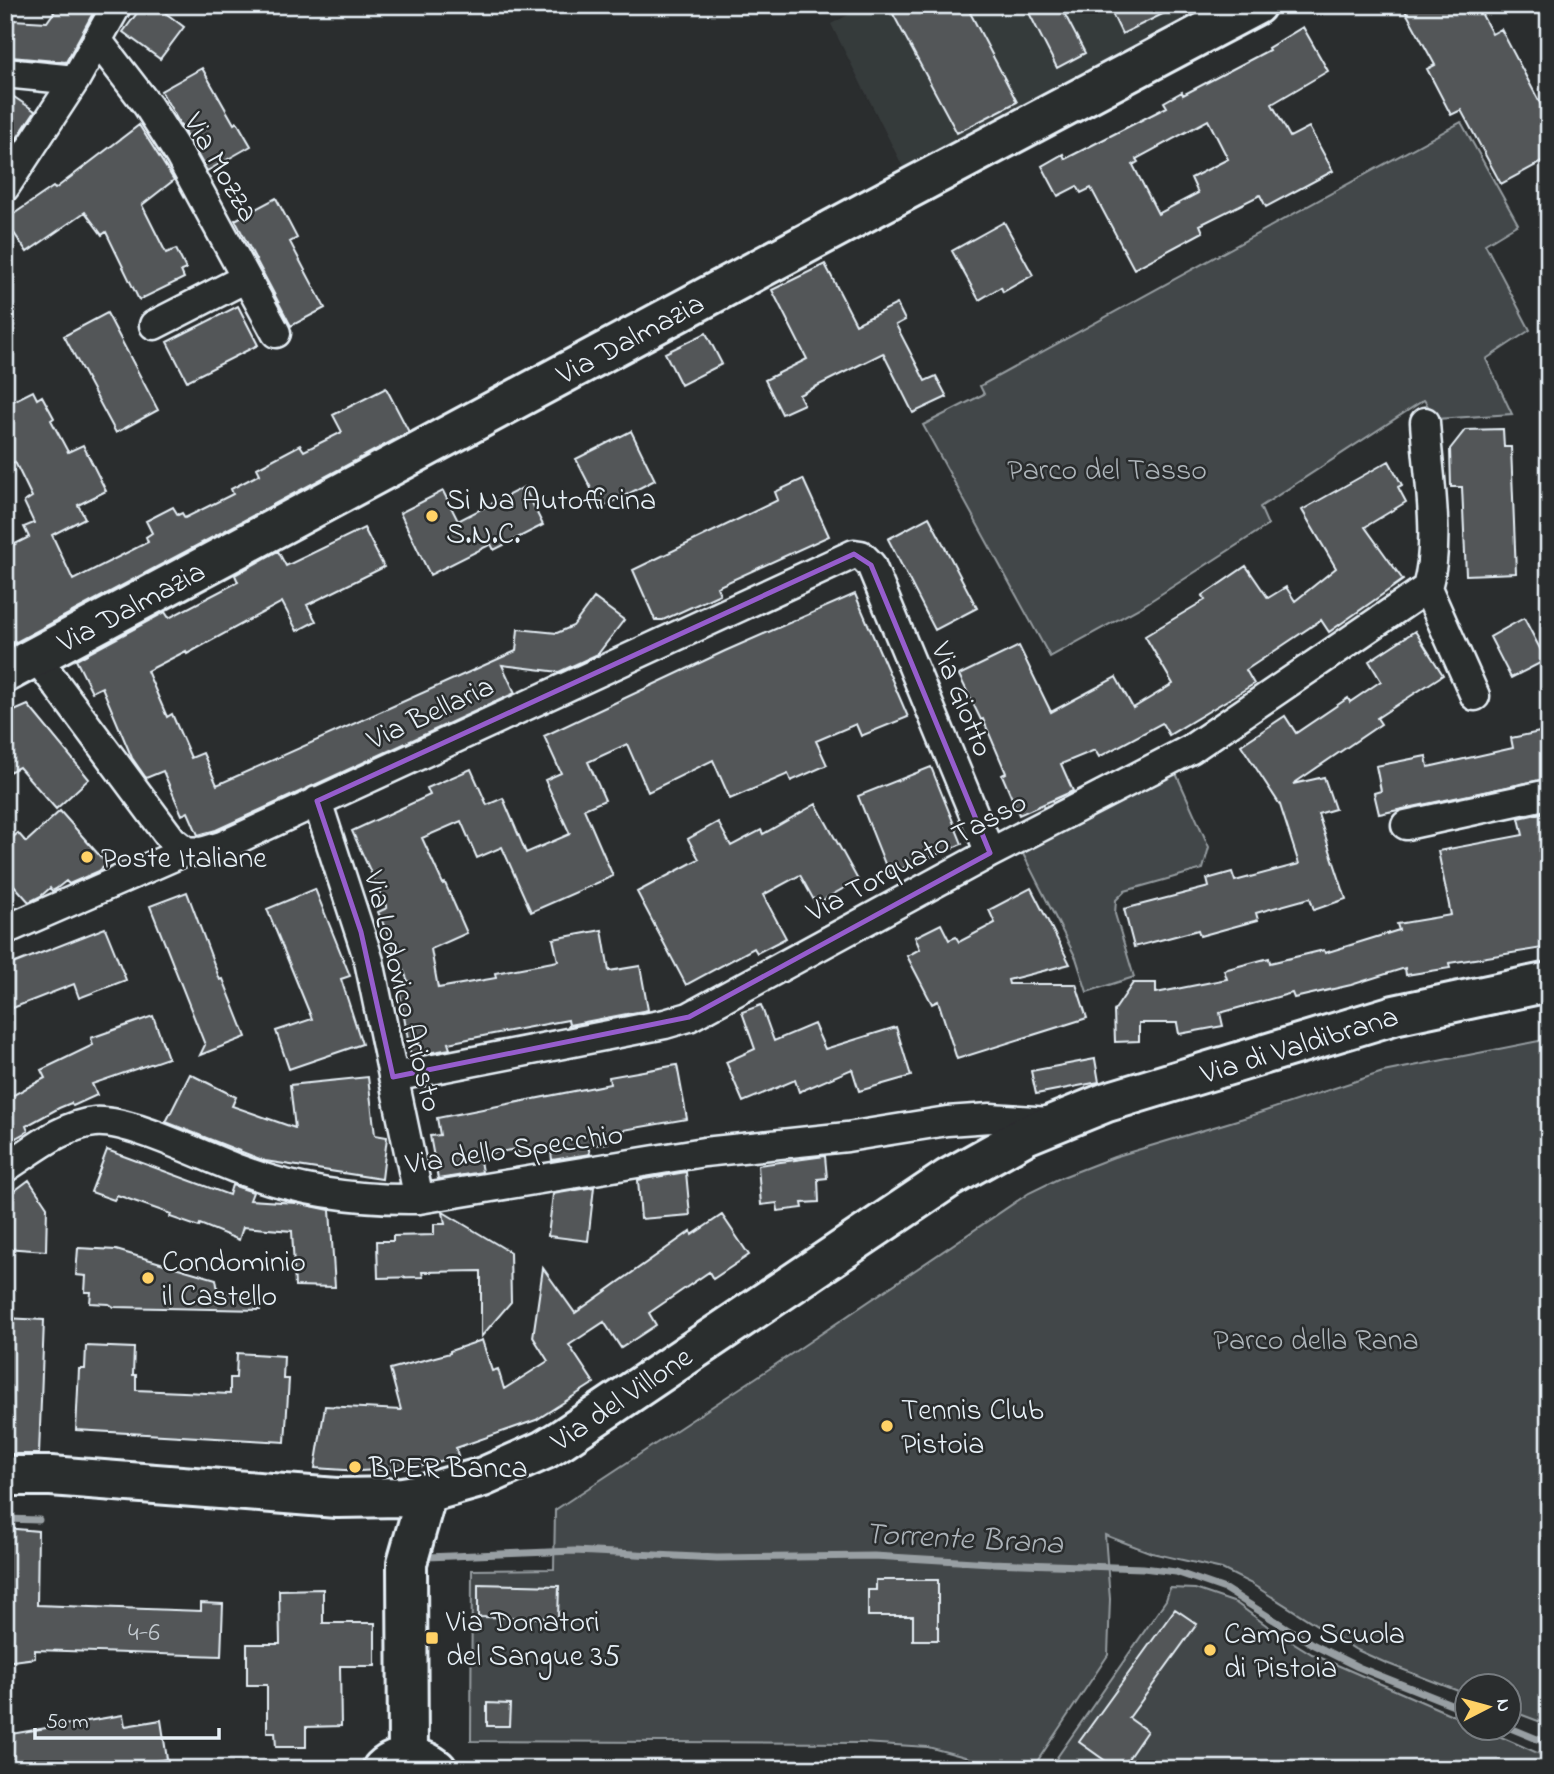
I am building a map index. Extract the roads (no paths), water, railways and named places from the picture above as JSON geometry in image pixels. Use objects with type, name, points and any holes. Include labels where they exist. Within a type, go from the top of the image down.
[{"type":"street","points":[[5,187],[75,80],[117,5]]},
{"type":"street","name":"Via Dalmazia","points":[[21,665],[1256,5]]},
{"type":"street","name":"Via Mozza","points":[[98,41],[148,106],[175,147],[276,333]]},
{"type":"street","points":[[5,73],[75,80]]},
{"type":"street","points":[[155,325],[246,278]]},
{"type":"street","points":[[1425,422],[1434,548],[1427,588],[1475,696]]},
{"type":"street","name":"Via Bellaria","points":[[5,930],[186,851],[202,852],[222,846],[846,556],[861,555],[874,571]]},
{"type":"street","name":"Via Giotto","points":[[874,571],[990,853]]},
{"type":"street","name":"Via Torquato Tasso","points":[[393,1077],[666,1024],[689,1017],[990,853],[1191,749],[1427,588]]},
{"type":"street","points":[[21,665],[172,840],[186,851]]},
{"type":"street","points":[[1406,825],[1549,794]]},
{"type":"street","name":"Via Lodovico Ariosto","points":[[317,801],[361,932],[419,1199]]},
{"type":"street","name":"Via di Valdibrana","points":[[1054,1122],[1107,1102],[1394,1015],[1549,982]]},
{"type":"street","name":"Via dello Specchio","points":[[5,1168],[64,1131],[84,1124],[107,1122],[139,1131],[248,1173],[303,1188],[380,1198],[419,1199],[704,1152],[847,1137],[947,1121],[990,1118],[1054,1122]]},
{"type":"street","name":"Via del Villone","points":[[5,1476],[51,1476],[337,1498],[385,1498],[427,1493],[483,1477],[544,1450],[949,1178],[1054,1122]]},
{"type":"street","points":[[409,1765],[407,1563],[427,1493]]},
{"type":"street","points":[[385,1498],[407,1563]]},
{"type":"waterway","name":"Torrente Brana","points":[[5,1519],[39,1520]]},
{"type":"waterway","name":"Torrente Brana","points":[[427,1557],[574,1551],[717,1558],[874,1556],[1143,1568],[1176,1572],[1225,1589],[1312,1644],[1358,1667],[1452,1704]]},
{"type":"waterway","name":"Torrente Brana","points":[[1522,1733],[1549,1744]]},
{"type":"place","name":"Si Na Autofficina S.N.C.","points":[[432,516]]},
{"type":"place","name":"Poste Italiane","points":[[87,857]]},
{"type":"place","name":"Condominio il Castello","points":[[148,1278]]},
{"type":"place","name":"Tennis Club Pistoia","points":[[887,1426]]},
{"type":"place","name":"BPER Banca","points":[[355,1467]]},
{"type":"place","name":"Via Donatori del Sangue 35","points":[[432,1638]]},
{"type":"place","name":"Campo Scuola di Pistoia","points":[[1210,1650]]},
{"type":"park label","name":"Parco del Tasso","points":[[1107,469]]},
{"type":"park label","name":"Parco della Rana","points":[[1316,1339]]}]
